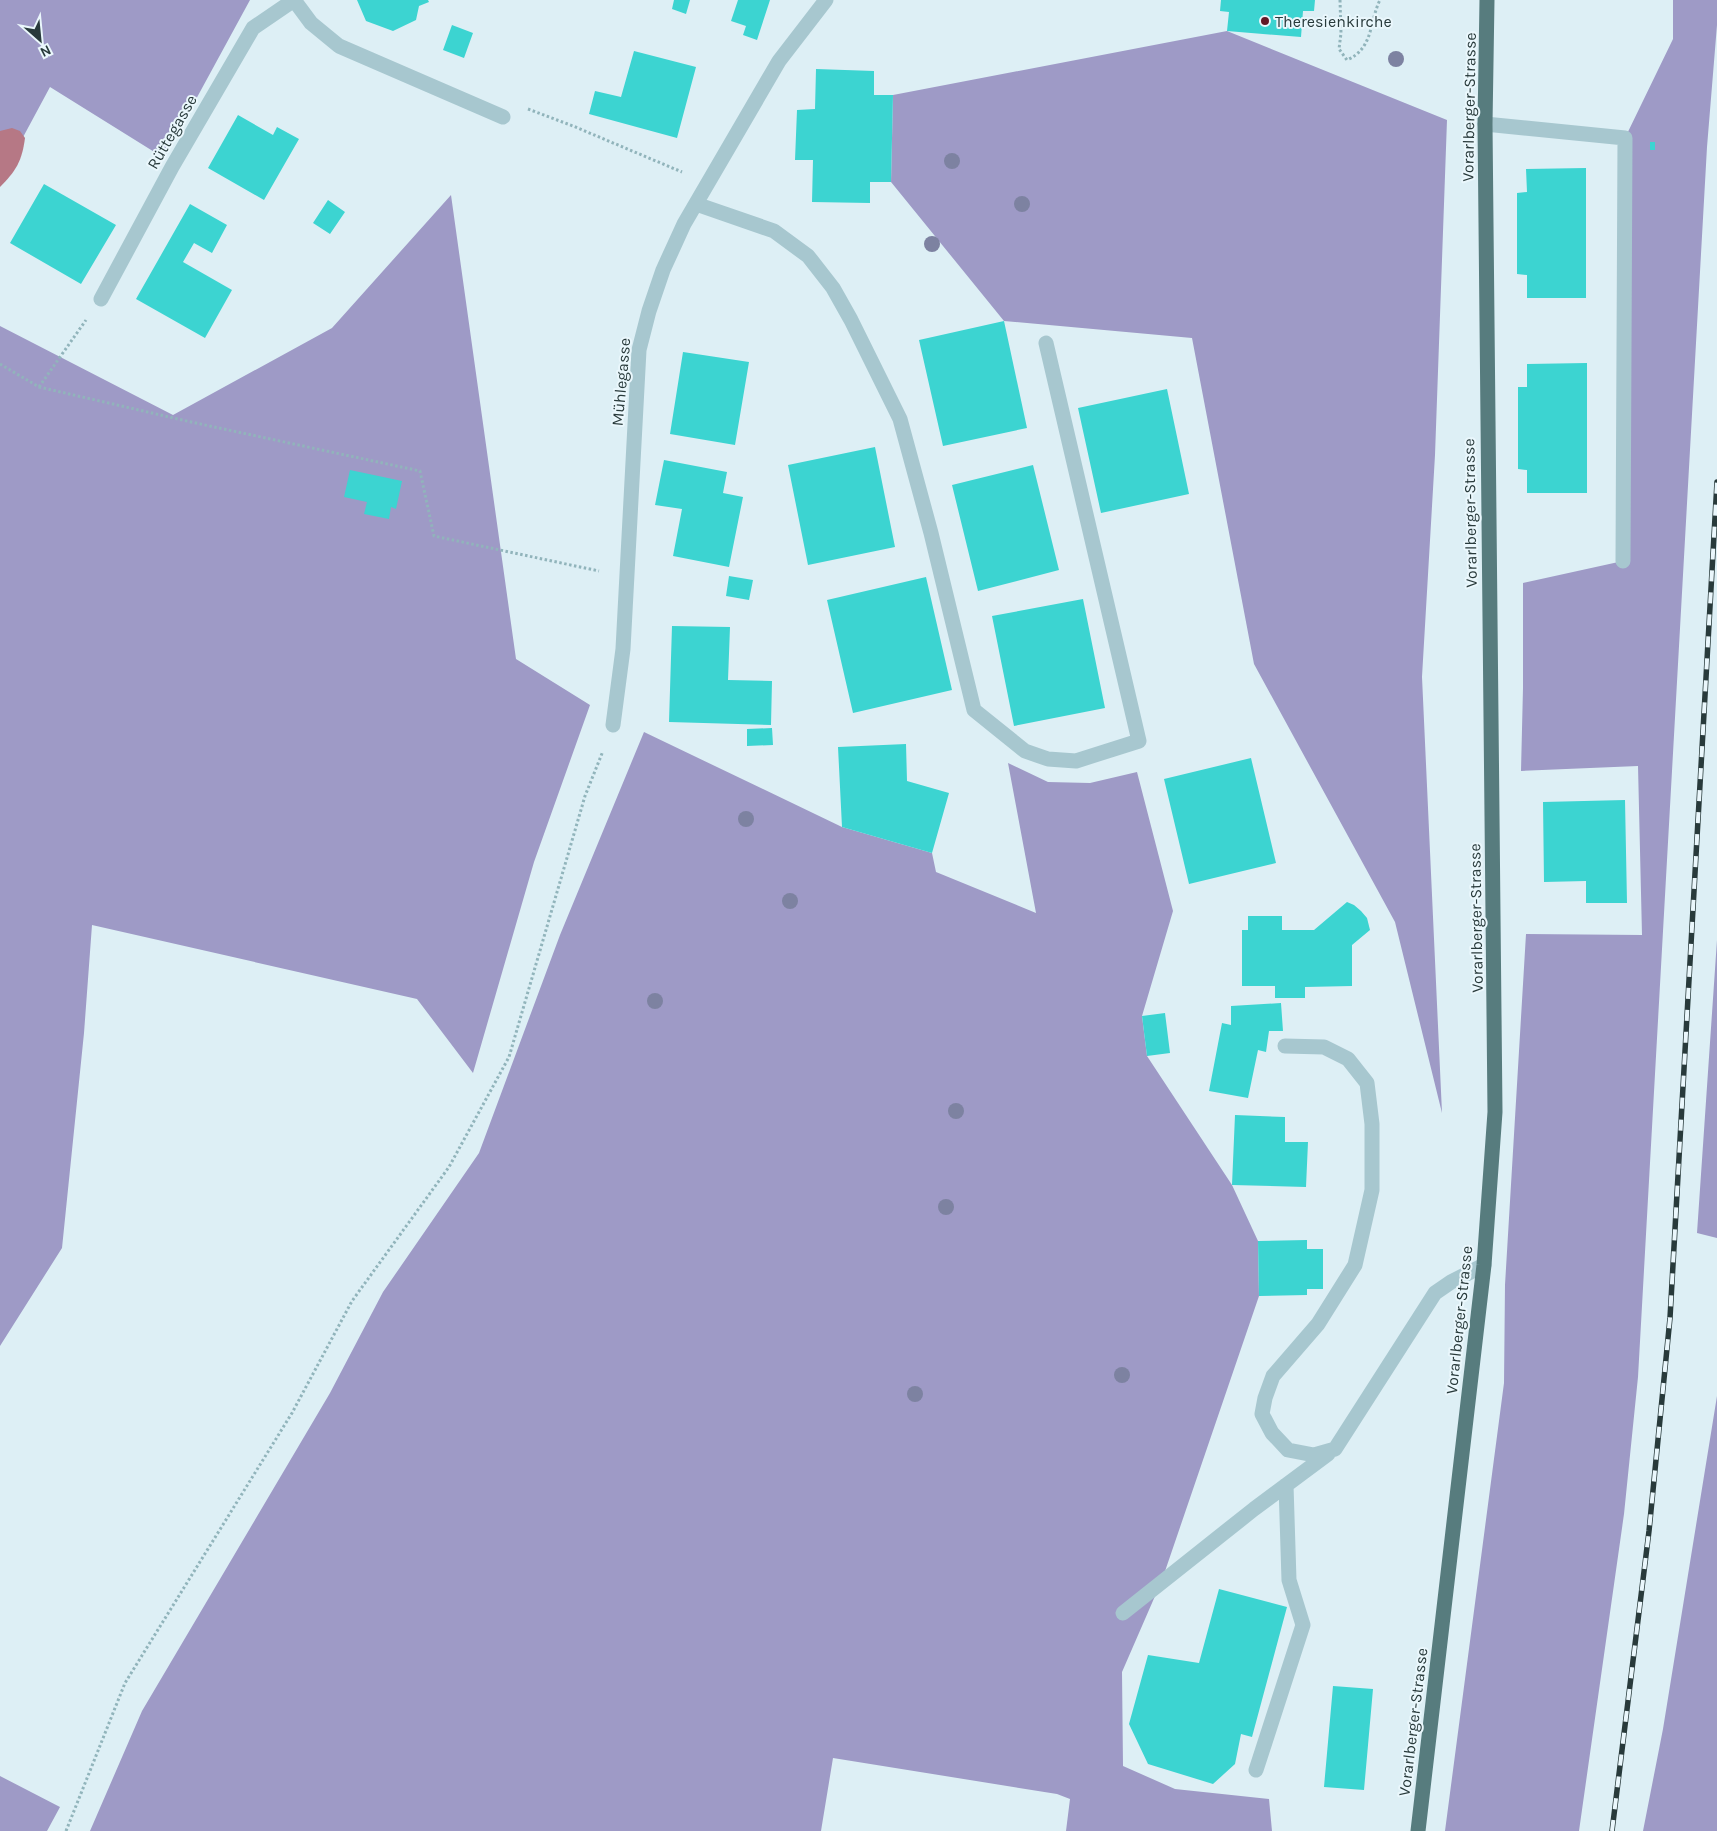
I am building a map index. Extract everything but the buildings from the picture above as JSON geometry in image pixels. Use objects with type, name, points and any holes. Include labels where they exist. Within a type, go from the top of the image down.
[{"type":"main road","name":"Vorarlberger-Strasse","points":[[1418,1831],[1484,1265],[1495,1112],[1485,124],[1488,0]]},
{"type":"street","name":"Rüttegasse","points":[[101,299],[172,168],[253,28],[294,0],[311,23],[339,46],[503,117]]},
{"type":"street","name":"Mühlegasse","points":[[612,725],[623,649],[639,350],[649,311],[663,270],[684,224],[779,60],[826,0]]},
{"type":"street","points":[[1485,124],[1625,138],[1623,561]]},
{"type":"street","points":[[696,204],[774,231],[808,256],[833,288],[900,419],[931,533],[974,710],[1025,751],[1048,759],[1076,761],[1139,741],[1046,343]]},
{"type":"street","points":[[1285,1046],[1324,1047],[1348,1058],[1367,1082],[1371,1116],[1372,1190],[1355,1265],[1318,1324],[1273,1376],[1264,1398],[1262,1414],[1272,1433],[1288,1450],[1314,1455],[1335,1449]]},
{"type":"street","points":[[1123,1613],[1286,1485],[1335,1449],[1435,1293],[1450,1282],[1484,1265]]},
{"type":"street","points":[[1256,1770],[1303,1625],[1289,1580],[1286,1485]]},
{"type":"path","points":[[1340,0],[1338,49],[1347,60],[1358,55],[1370,34],[1380,0]]},
{"type":"path","points":[[503,117],[525,108],[573,126],[685,174]]},
{"type":"path","points":[[39,387],[101,299]]},
{"type":"path","points":[[0,364],[39,387],[191,422],[420,470],[434,536],[627,577]]},
{"type":"path","points":[[66,1831],[125,1683],[292,1413],[352,1301],[449,1167],[509,1057],[585,796],[612,725]]},
{"type":"shaded area","points":[[0,0],[250,0],[164,158],[50,87],[0,180]]},
{"type":"shaded area","points":[[1673,0],[1717,0],[1717,25],[1707,147],[1638,1377],[1624,1514],[1579,1831],[1445,1831],[1504,1383],[1505,1285],[1526,934],[1642,935],[1638,766],[1521,771],[1523,583],[1623,561],[1625,138],[1673,39]]},
{"type":"shaded area","points":[[1227,31],[1447,120],[1435,455],[1422,677],[1442,1113],[1395,922],[1254,664],[1192,338],[1004,321],[891,182],[893,95]]},
{"type":"shaded area","points":[[12,128],[20,131],[25,138],[24,146],[17,165],[0,187],[0,131]]},
{"type":"shaded area","points":[[451,195],[516,659],[590,705],[534,862],[473,1073],[417,999],[92,925],[84,1033],[62,1248],[0,1346],[0,326],[173,415],[332,328]]},
{"type":"shaded area","points":[[644,732],[842,827],[932,853],[936,872],[1036,913],[1008,763],[1048,782],[1090,783],[1137,772],[1173,911],[1142,1016],[1147,1056],[1232,1185],[1258,1241],[1259,1296],[1162,1580],[1122,1672],[1123,1766],[1175,1789],[1269,1799],[1272,1831],[1066,1831],[1070,1799],[1057,1794],[833,1758],[821,1831],[90,1831],[142,1711],[330,1393],[383,1292],[479,1153],[560,935]]},
{"type":"shaded area","points":[[1717,940],[1717,1238],[1697,1233]]},
{"type":"shaded area","points":[[1717,1396],[1717,1831],[1643,1831],[1663,1729]]},
{"type":"shaded area","points":[[0,1776],[60,1807],[47,1831],[0,1831]]},
{"type":"railway","points":[[1612,1831],[1649,1531],[1670,1318],[1717,482]]},
{"type":"place","name":"Theresienkirche","points":[[1265,21]]}]
